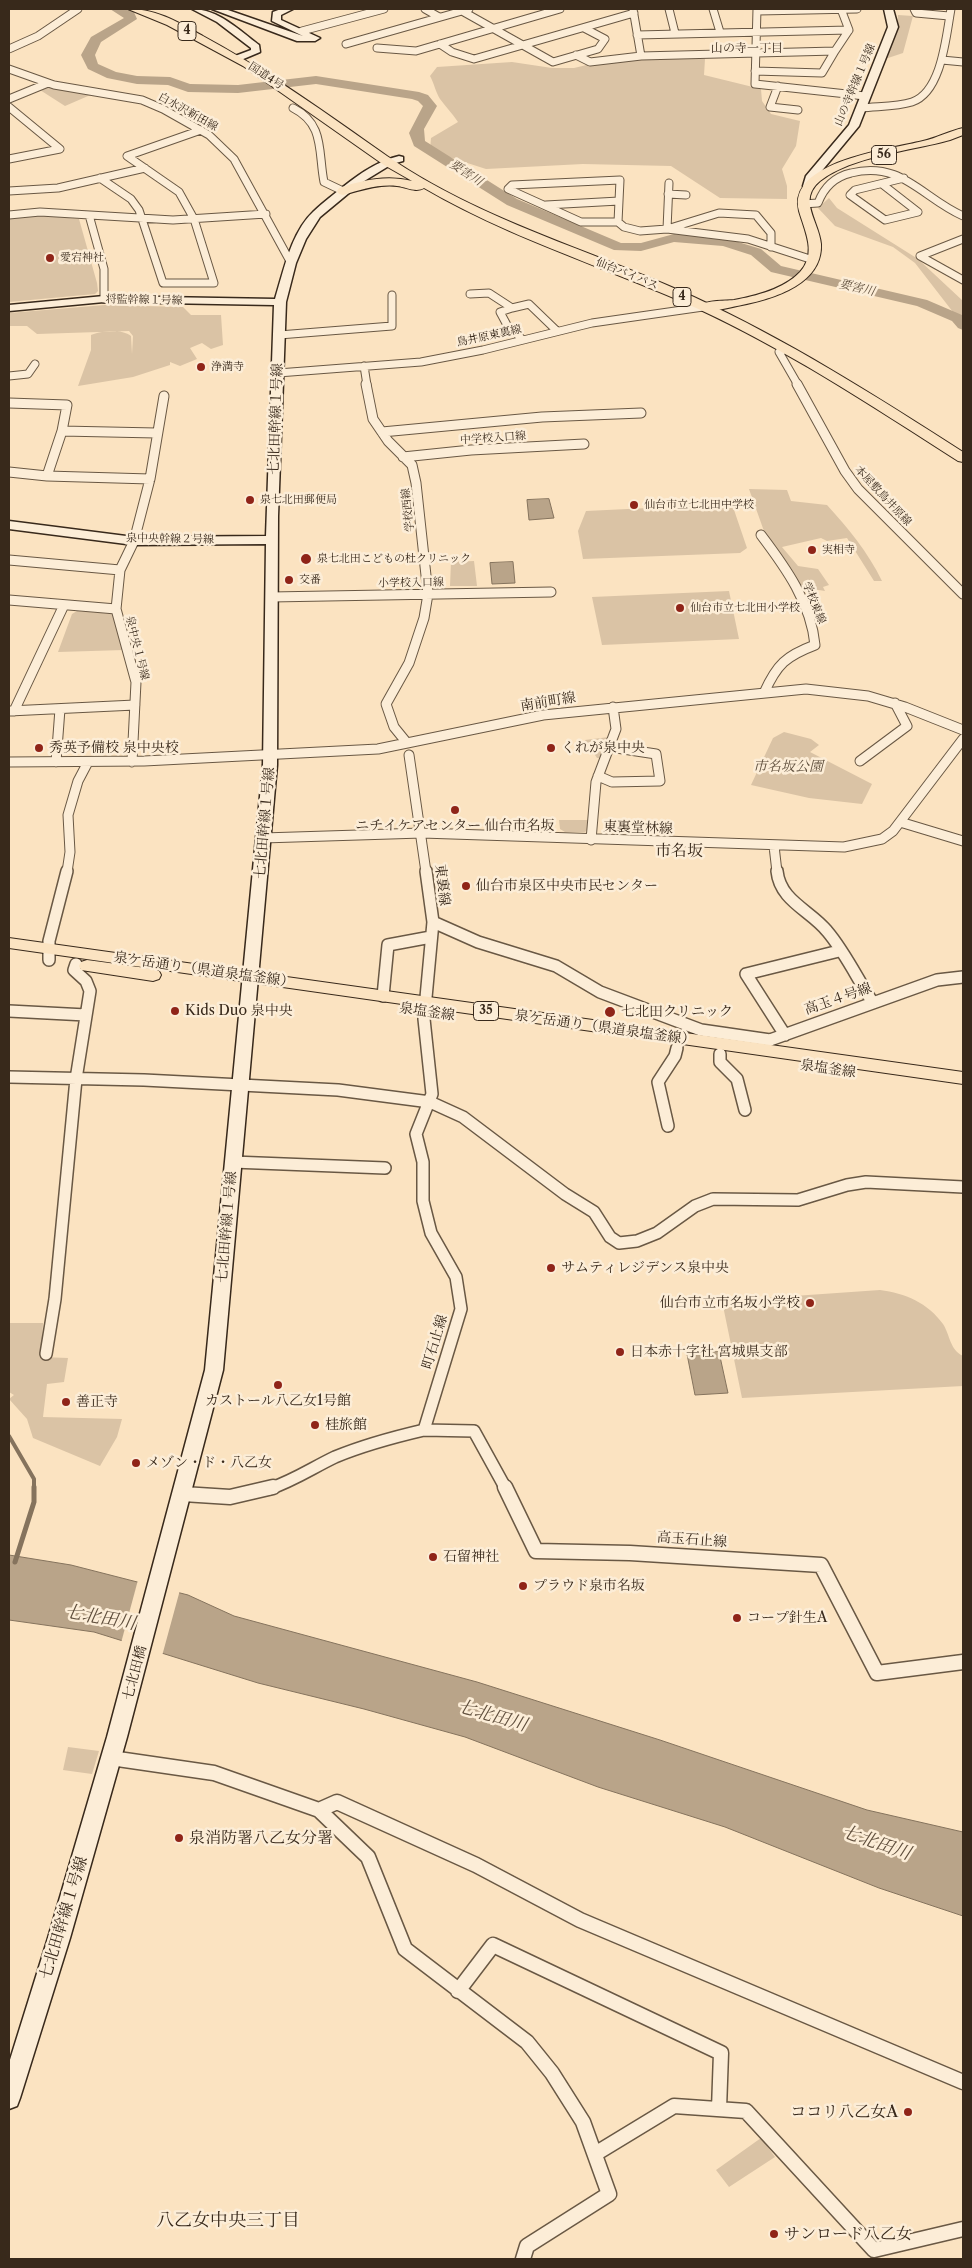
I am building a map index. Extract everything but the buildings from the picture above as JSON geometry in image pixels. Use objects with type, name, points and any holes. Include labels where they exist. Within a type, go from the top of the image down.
[{"type":"highway","name":"国道4号","points":[[134,9],[171,23],[243,57]]},
{"type":"highway","name":"国道4号","points":[[150,9],[178,19],[243,57],[283,82],[393,160]]},
{"type":"highway","name":"仙台バイパス","points":[[393,160],[457,202],[522,232],[703,307],[786,349],[848,384],[963,458]]},
{"type":"highway","name":"仙台バイパス","points":[[393,160],[493,210],[719,306],[813,353],[963,447]]},
{"type":"highway","points":[[343,191],[366,184],[393,182],[413,186],[440,198],[457,202]]},
{"type":"main road","name":"56","points":[[803,204],[803,195],[808,186],[827,167],[852,163],[933,143],[963,131]]},
{"type":"main road","points":[[703,307],[719,306],[770,294],[799,280],[811,265],[815,245],[803,204]]},
{"type":"main road","name":"泉ケ岳通り（県道泉塩釜線）","points":[[9,943],[49,955],[251,982],[383,996],[425,1011],[721,1044],[963,1078]]},
{"type":"main road","name":"泉塩釜線","points":[[9,954],[49,955],[76,964],[251,982],[425,1011],[677,1048],[721,1044],[963,1089]]},
{"type":"street","points":[[9,49],[38,36],[78,9]]},
{"type":"street","points":[[196,9],[220,20],[256,47],[255,52],[243,57]]},
{"type":"street","points":[[217,9],[300,39],[315,38],[277,21],[275,18],[276,14],[289,9]]},
{"type":"street","points":[[302,31],[384,9]]},
{"type":"street","points":[[424,9],[439,17]]},
{"type":"street","points":[[377,48],[416,51],[560,9]]},
{"type":"street","points":[[669,9],[675,33]]},
{"type":"street","points":[[713,9],[720,32]]},
{"type":"street","points":[[841,9],[849,30]]},
{"type":"street","points":[[857,9],[757,10],[755,84],[866,96]]},
{"type":"street","name":"山の寺幹線１号線","points":[[827,167],[854,126],[862,108],[893,26],[889,9]]},
{"type":"street","points":[[862,108],[912,102],[928,94],[942,60],[950,12],[916,13],[914,9]]},
{"type":"street","points":[[346,44],[466,10],[493,28],[553,62],[598,49],[605,39],[584,28]]},
{"type":"street","points":[[440,44],[452,52],[474,59],[584,28],[634,11],[641,56]]},
{"type":"street","points":[[637,35],[849,30]]},
{"type":"street","points":[[755,71],[822,74],[849,30]]},
{"type":"street","points":[[576,55],[590,62],[641,56],[835,51]]},
{"type":"street","points":[[942,60],[963,62]]},
{"type":"street","name":"白水沢新田線","points":[[9,69],[27,78],[48,83],[137,98],[156,105],[225,146],[266,214],[291,263]]},
{"type":"street","points":[[9,99],[48,83]]},
{"type":"street","points":[[778,86],[770,107],[798,110]]},
{"type":"street","points":[[9,107],[60,150],[12,158],[9,152]]},
{"type":"street","points":[[294,108],[310,117],[314,123],[322,153],[324,182],[343,191]]},
{"type":"street","points":[[100,178],[131,199],[139,210],[163,283],[214,283],[194,219],[179,192],[128,156],[201,130]]},
{"type":"street","name":"七北田幹線１号線","points":[[176,1522],[214,1370],[251,982],[270,756],[272,540],[280,302],[291,263],[307,226],[316,215],[343,191],[393,160]]},
{"type":"street","points":[[9,191],[58,188],[145,168]]},
{"type":"street","points":[[803,204],[818,203],[826,185],[842,175],[856,170],[886,168],[904,178],[952,212],[963,216]]},
{"type":"street","points":[[882,184],[918,212],[885,220],[850,194],[855,190],[904,178]]},
{"type":"street","points":[[618,222],[620,180],[512,185],[508,190],[581,222],[618,222],[640,231],[667,229],[748,239],[771,246],[811,265]]},
{"type":"street","points":[[667,229],[669,183]]},
{"type":"street","points":[[668,194],[686,195]]},
{"type":"street","points":[[542,205],[619,200]]},
{"type":"street","points":[[9,215],[40,212],[141,219],[194,219],[266,214]]},
{"type":"street","points":[[667,229],[719,214],[756,215],[771,232],[773,240],[771,246]]},
{"type":"street","points":[[90,215],[104,269],[104,300]]},
{"type":"street","points":[[963,239],[920,256],[963,280]]},
{"type":"street","points":[[953,243],[963,248]]},
{"type":"street","points":[[470,294],[489,293],[512,308]]},
{"type":"street","points":[[279,335],[392,326],[392,295]]},
{"type":"street","name":"将監幹線１号線","points":[[9,308],[104,300],[280,302]]},
{"type":"street","points":[[523,340],[507,325],[500,312],[529,304],[558,331]]},
{"type":"street","name":"鳥井原東裏線","points":[[278,373],[421,362],[614,319],[703,307]]},
{"type":"street","name":"本屋敷鳥井原線","points":[[786,349],[779,352],[845,471],[858,489],[963,594]]},
{"type":"street","points":[[9,376],[28,374],[35,364]]},
{"type":"street","name":"学校西線","points":[[364,366],[373,419],[402,457],[412,465],[416,483],[428,594],[424,618],[409,663],[386,704],[394,727],[408,743]]},
{"type":"street","name":"泉中央１号線","points":[[132,762],[136,682],[116,609],[120,570],[134,541],[150,478],[156,433],[164,396]]},
{"type":"street","points":[[9,403],[67,405],[62,431],[47,476]]},
{"type":"street","points":[[382,432],[542,417],[641,413]]},
{"type":"street","points":[[62,431],[156,433]]},
{"type":"street","name":"中学校入口線","points":[[402,457],[491,449],[584,444]]},
{"type":"street","points":[[9,472],[47,476],[150,478]]},
{"type":"street","name":"泉中央幹線２号線","points":[[9,525],[134,541],[272,540]]},
{"type":"street","name":"学校東線","points":[[761,535],[788,570],[813,624],[815,645],[785,658],[774,670],[764,693]]},
{"type":"street","points":[[9,561],[120,570]]},
{"type":"street","name":"小学校入口線","points":[[271,597],[551,592]]},
{"type":"street","points":[[9,600],[116,609]]},
{"type":"street","points":[[64,605],[11,711],[135,705]]},
{"type":"street","name":"南前町線","points":[[9,762],[132,762],[378,749],[543,715],[612,707],[822,689],[864,695],[896,703],[963,730]]},
{"type":"street","points":[[860,761],[908,726],[896,703]]},
{"type":"street","points":[[590,840],[598,776],[616,729],[612,707]]},
{"type":"street","points":[[56,762],[60,709]]},
{"type":"street","name":"東裏堂林線","points":[[263,838],[422,833],[824,848],[863,844],[882,839],[893,831],[963,739]]},
{"type":"street","points":[[598,776],[612,782],[660,781],[656,754],[610,747]]},
{"type":"street","name":"東裏線","points":[[409,754],[422,833],[433,922],[425,1011]]},
{"type":"street","points":[[49,955],[64,889],[70,852],[68,815],[78,781],[88,762]]},
{"type":"street","points":[[900,822],[963,841]]},
{"type":"street","points":[[774,846],[778,884],[789,898],[827,931],[874,1003]]},
{"type":"street","name":"高玉４号線","points":[[433,922],[478,942],[556,966],[600,992],[701,1030],[721,1044],[770,1040],[937,980],[963,977]]},
{"type":"street","points":[[383,996],[388,945],[431,937]]},
{"type":"street","points":[[785,1034],[746,974],[839,951]]},
{"type":"street","points":[[46,1354],[55,1299],[76,1079],[90,992],[86,981],[74,970],[76,964]]},
{"type":"street","points":[[9,1011],[86,1015]]},
{"type":"street","name":"町石止線","points":[[424,1430],[461,1309],[456,1277],[431,1233],[423,1201],[423,1162],[416,1134],[432,1094],[425,1011]]},
{"type":"street","points":[[721,1044],[720,1062],[737,1079],[745,1110]]},
{"type":"street","points":[[668,1126],[658,1082],[675,1056],[677,1048]]},
{"type":"street","points":[[9,1077],[338,1090],[430,1102],[463,1117],[565,1194],[594,1212],[610,1237],[619,1243],[637,1241],[657,1233],[695,1206],[713,1199],[798,1200],[847,1185],[866,1182],[963,1188]]},
{"type":"street","points":[[233,1162],[385,1168]]},
{"type":"street","points":[[183,1494],[230,1497],[259,1492],[294,1481],[334,1458],[379,1441],[424,1430]]},
{"type":"street","name":"高玉石止線","points":[[424,1430],[474,1432],[498,1473],[536,1551],[630,1553],[821,1564],[877,1673],[963,1662]]},
{"type":"street","name":"七北田橋","points":[[117,1738],[176,1522]]},
{"type":"street","name":"七北田幹線１号線","points":[[9,2098],[59,1938],[117,1738]]},
{"type":"street","points":[[111,1758],[214,1773],[319,1810],[368,1857],[406,1949],[527,2042],[552,2073],[583,2122],[609,2194],[527,2246],[523,2259]]},
{"type":"street","points":[[319,1810],[338,1802],[476,1865],[580,1920],[963,2082]]},
{"type":"street","points":[[458,1990],[493,1945],[721,2053],[719,2109]]},
{"type":"street","points":[[595,2154],[674,2106],[746,2111],[874,2250],[963,2229]]},
{"type":"green space","points":[[898,15],[913,16],[903,53],[885,59],[897,32]]},
{"type":"green space","points":[[616,58],[705,59],[704,75],[761,89],[762,101],[771,114],[800,121],[796,146],[782,169],[787,186],[787,199],[720,198],[671,166],[583,164],[486,169],[430,151],[431,138],[458,122],[440,99],[430,76],[437,67],[512,62],[552,68],[574,68]]},
{"type":"green space","points":[[54,85],[95,93],[65,106],[40,90]]},
{"type":"green space","points":[[829,198],[837,208],[918,259],[963,301],[963,325],[915,263],[893,247],[835,226],[818,208]]},
{"type":"green space","name":"愛宕神社","points":[[38,215],[79,219],[97,283],[98,291],[95,294],[9,302],[9,219]]},
{"type":"green space","points":[[105,305],[183,307],[191,315],[221,315],[223,345],[211,349],[202,343],[190,348],[197,359],[180,366],[170,362],[170,365],[133,377],[78,386],[91,350],[91,335],[105,332],[37,334],[27,326],[9,326],[9,313]],"holes":[[[114,331],[129,331],[133,336],[132,354],[131,336]]]},
{"type":"green space","points":[[749,489],[787,490],[791,501],[827,505],[857,541],[882,581],[874,581],[847,538],[827,541],[821,538],[782,547],[798,566],[818,569],[829,585],[823,587],[825,591],[800,587],[765,534]]},
{"type":"green space","points":[[732,504],[747,548],[740,553],[583,559],[578,531],[586,511]]},
{"type":"green space","points":[[474,561],[477,586],[450,586],[451,562]]},
{"type":"green space","points":[[729,591],[739,639],[602,645],[592,597]]},
{"type":"green space","points":[[77,611],[114,614],[124,650],[58,652],[72,614]]},
{"type":"green space","name":"市名坂公園","points":[[784,732],[811,739],[819,745],[810,752],[872,784],[862,804],[809,798],[751,785],[773,738]]},
{"type":"green space","points":[[609,737],[604,758],[597,758],[585,740]]},
{"type":"green space","points":[[559,820],[589,820],[588,829],[585,832],[565,832],[560,829]]},
{"type":"green space","points":[[880,1290],[915,1300],[937,1317],[943,1324],[955,1350],[963,1356],[963,1386],[742,1398],[722,1301]]},
{"type":"green space","points":[[9,1323],[43,1323],[41,1357],[68,1358],[64,1382],[47,1384],[43,1417],[122,1419],[117,1437],[100,1466],[33,1438],[27,1419],[9,1399],[14,1395],[9,1392]]},
{"type":"green space","points":[[68,1747],[99,1751],[92,1774],[63,1770]]},
{"type":"green space","points":[[761,2138],[775,2157],[729,2187],[716,2170]]},
{"type":"water","points":[[549,499],[554,518],[529,520],[527,500]]},
{"type":"water","points":[[513,562],[515,583],[492,584],[490,563]]},
{"type":"water","points":[[719,1352],[728,1393],[695,1395],[687,1354]]},
{"type":"water","name":"七北田川","points":[[9,1555],[71,1565],[188,1595],[234,1616],[477,1682],[660,1740],[867,1810],[963,1832],[963,1916],[879,1888],[725,1827],[598,1787],[465,1737],[364,1709],[258,1683],[94,1632],[9,1620]]},
{"type":"pier","points":[[138,1580],[180,1590],[162,1656],[121,1643]]},
{"type":"waterway","name":"要害川","points":[[116,9],[128,13],[131,19],[96,40],[88,55],[93,66],[112,75],[137,80],[170,81],[188,88],[238,89],[316,80],[414,95],[423,98],[430,106],[429,111],[417,129],[416,138],[419,143],[512,202],[619,247],[641,247],[674,238],[725,242],[756,252],[776,269],[922,303],[957,318],[963,325]]},
{"type":"waterway","points":[[9,1436],[34,1479],[34,1502],[15,1562]]},
{"type":"place","name":"愛宕神社","points":[[50,258]]},
{"type":"place","name":"浄満寺","points":[[201,367]]},
{"type":"place","name":"泉七北田郵便局","points":[[250,500]]},
{"type":"place","name":"仙台市立七北田中学校","points":[[634,505]]},
{"type":"place","name":"実相寺","points":[[812,550]]},
{"type":"place","name":"泉七北田こどもの杜クリニック","points":[[306,559]]},
{"type":"place","name":"交番","points":[[289,580]]},
{"type":"place","name":"仙台市立七北田小学校","points":[[680,608]]},
{"type":"place","name":"秀英予備校 泉中央校","points":[[39,748]]},
{"type":"place","name":"くれが泉中央","points":[[551,748]]},
{"type":"place","name":"ニチイケアセンター 仙台市名坂","points":[[455,810]]},
{"type":"place","name":"仙台市泉区中央市民センター","points":[[466,886]]},
{"type":"place","name":"Kids Duo 泉中央","points":[[175,1011]]},
{"type":"place","name":"七北田クリニック","points":[[610,1012]]},
{"type":"place","name":"サムティレジデンス泉中央","points":[[551,1268]]},
{"type":"place","name":"仙台市立市名坂小学校","points":[[810,1303]]},
{"type":"place","name":"日本赤十字社 宮城県支部","points":[[620,1352]]},
{"type":"place","name":"カストール八乙女1号館","points":[[278,1385]]},
{"type":"place","name":"善正寺","points":[[66,1402]]},
{"type":"place","name":"桂旅館","points":[[315,1425]]},
{"type":"place","name":"メゾン・ド・八乙女","points":[[136,1463]]},
{"type":"place","name":"石留神社","points":[[433,1557]]},
{"type":"place","name":"プラウド泉市名坂","points":[[523,1586]]},
{"type":"place","name":"コープ針生A","points":[[737,1618]]},
{"type":"place","name":"泉消防署八乙女分署","points":[[179,1838]]},
{"type":"place","name":"ココリ八乙女A","points":[[908,2112]]},
{"type":"place","name":"サンロード八乙女","points":[[774,2234]]},
{"type":"district","name":"山の寺一丁目","points":[[747,49]]},
{"type":"district","name":"市名坂","points":[[679,851]]},
{"type":"district","name":"八乙女中央三丁目","points":[[228,2221]]}]
